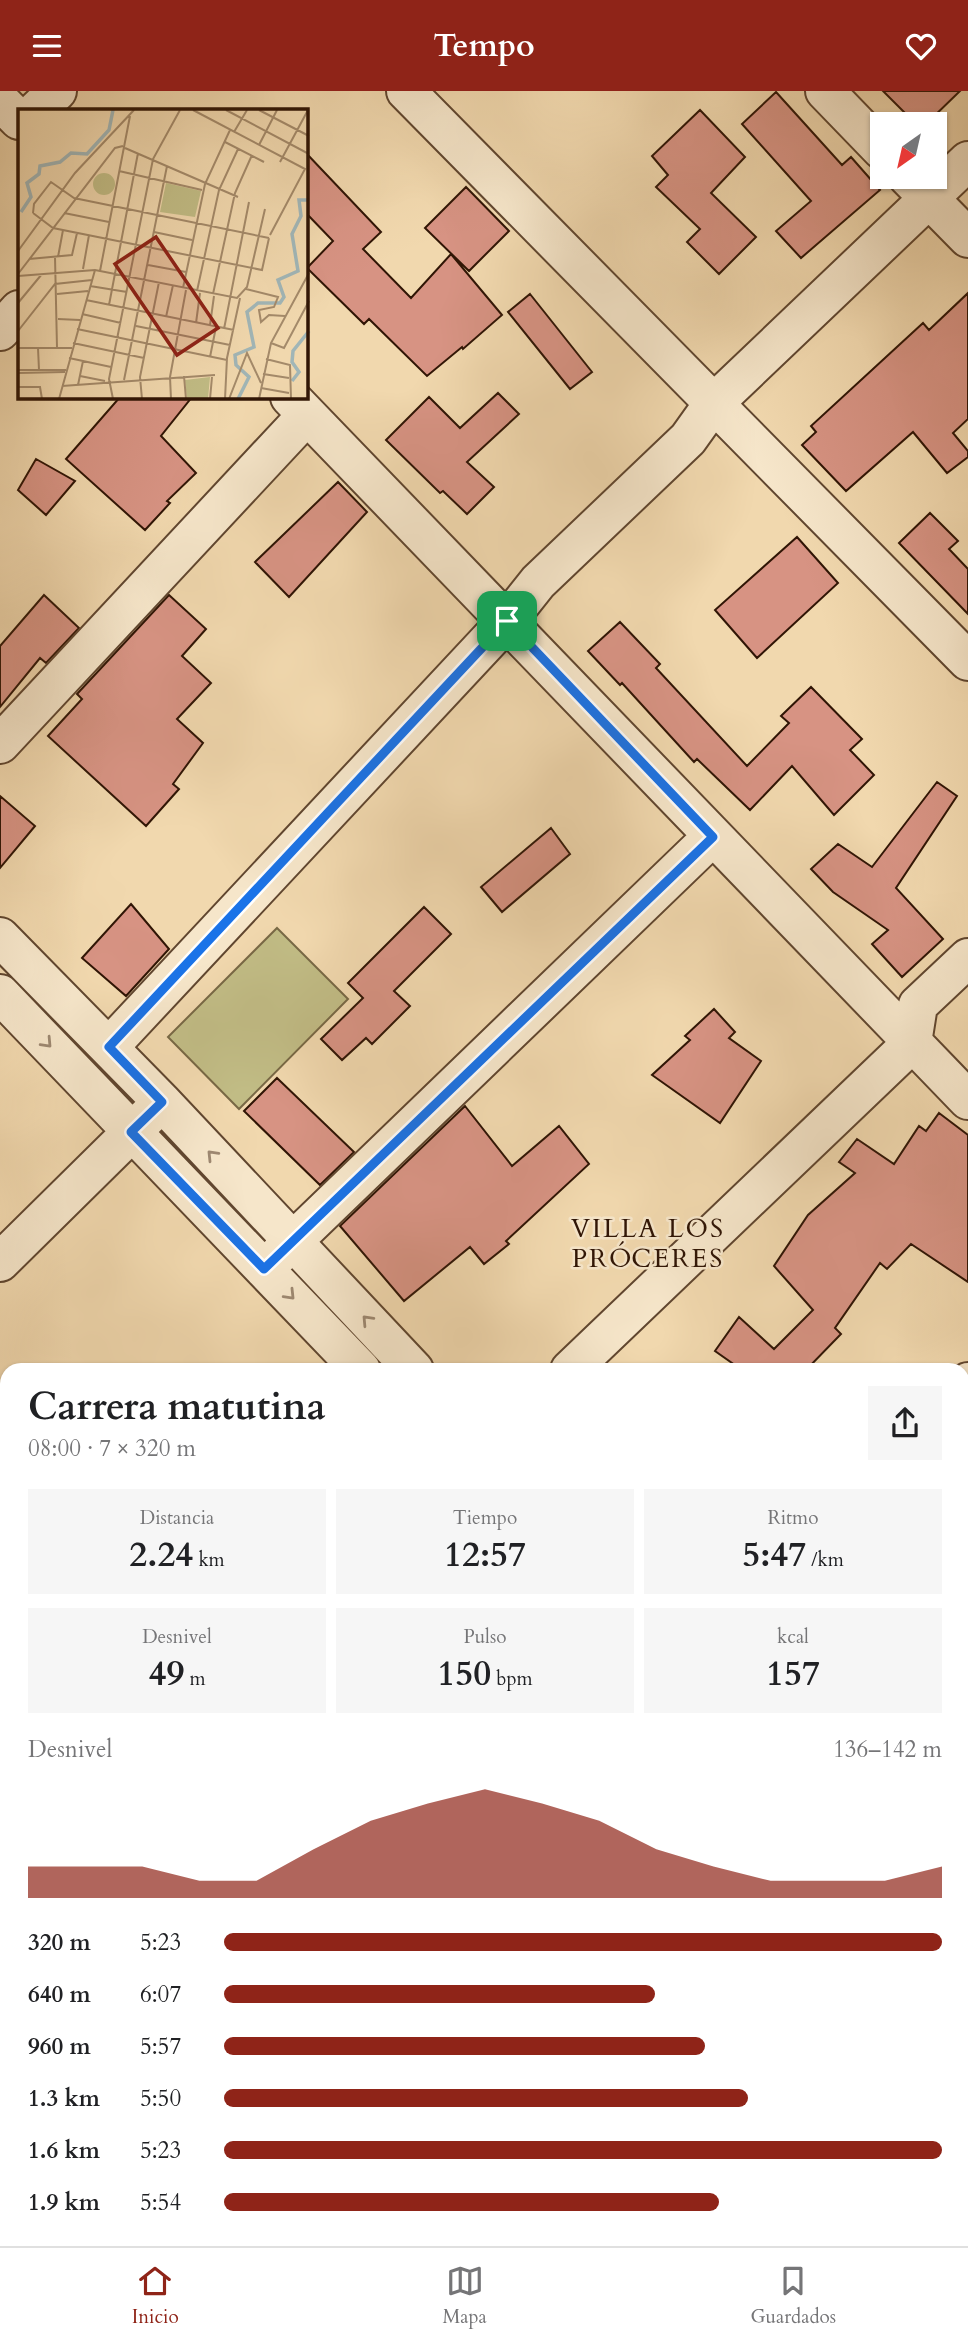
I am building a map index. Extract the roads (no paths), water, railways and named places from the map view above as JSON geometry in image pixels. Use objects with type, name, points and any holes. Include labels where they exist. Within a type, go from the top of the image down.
[{"type":"street","points":[[38,109],[57,91]]},
{"type":"street","points":[[406,91],[968,661]]},
{"type":"street","points":[[825,91],[870,138]]},
{"type":"street","points":[[0,101],[18,119]]},
{"type":"street","points":[[947,173],[968,161]]},
{"type":"street","points":[[109,1047],[507,621],[538,582],[688,439],[713,404],[918,189]]},
{"type":"street","points":[[920,189],[968,238]]},
{"type":"street","points":[[0,331],[18,311]]},
{"type":"street","points":[[0,744],[299,406],[968,1100]]},
{"type":"street","points":[[264,1269],[713,837]]},
{"type":"street","points":[[0,937],[162,1102],[407,1363]]},
{"type":"street","points":[[577,1363],[912,1043],[918,1005],[968,958]]},
{"type":"street","points":[[0,994],[354,1363]]},
{"type":"street","points":[[0,1262],[162,1102]]},
{"type":"district","name":"VILLA LOS PRÓCERES","points":[[648,1242]]}]
